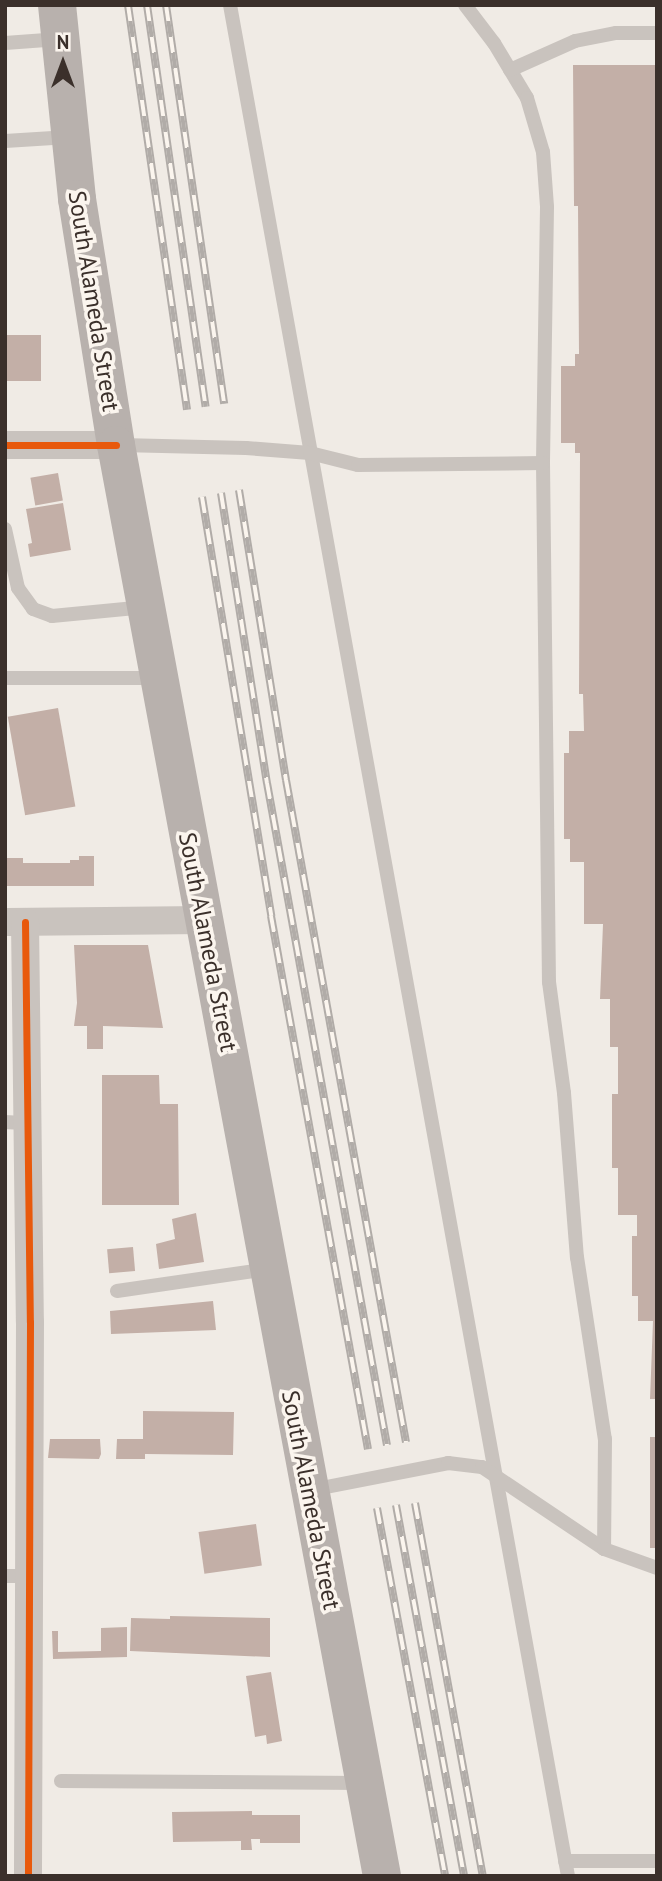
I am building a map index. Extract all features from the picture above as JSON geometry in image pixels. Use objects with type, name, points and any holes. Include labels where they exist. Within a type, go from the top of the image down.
[{"type":"main road","name":"South Alameda Street","points":[[59,22],[77,200],[116,445],[382,1876]]},
{"type":"street","points":[[5,445],[116,445]]},
{"type":"street","points":[[21,1859],[17,1576],[15,922],[203,920]]},
{"type":"lane","points":[[230,5],[566,1869],[657,1861]]},
{"type":"lane","points":[[466,5],[527,98],[543,152],[547,207],[543,463],[549,982],[564,1093],[577,1257],[605,1439],[604,1549]]},
{"type":"lane","points":[[5,43],[59,22]]},
{"type":"lane","points":[[510,70],[575,41],[616,33],[657,33]]},
{"type":"lane","points":[[5,141],[71,137]]},
{"type":"lane","points":[[116,445],[246,448],[310,453],[358,465],[543,463]]},
{"type":"lane","points":[[5,529],[18,588],[33,609],[52,616],[145,607]]},
{"type":"lane","points":[[5,678],[159,678]]},
{"type":"lane","points":[[117,1292],[268,1269]]},
{"type":"lane","points":[[310,1490],[448,1463],[482,1467],[604,1549],[657,1568]]},
{"type":"lane","points":[[61,1781],[364,1783]]},
{"type":"building","points":[[573,65],[657,65],[657,1399],[650,1399],[653,1321],[638,1321],[638,1296],[632,1296],[632,1236],[637,1236],[637,1215],[618,1215],[618,1168],[612,1168],[612,1094],[618,1094],[618,1047],[610,1047],[610,999],[600,999],[603,924],[584,924],[584,862],[570,862],[570,839],[564,839],[564,753],[569,753],[569,731],[584,731],[583,694],[579,694],[580,453],[575,453],[575,443],[561,443],[561,366],[575,366],[575,354],[579,354]]},
{"type":"building","points":[[5,335],[41,335],[41,381],[5,381]]},
{"type":"building","points":[[58,473],[63,501],[35,505],[30,478]]},
{"type":"building","points":[[63,503],[71,550],[30,557],[28,544],[32,543],[26,509]]},
{"type":"building","points":[[58,708],[75,806],[25,815],[8,717]]},
{"type":"building","points":[[79,856],[94,856],[94,886],[5,886],[5,858],[23,858],[23,863],[70,863],[70,860],[79,860]]},
{"type":"building","points":[[74,945],[148,945],[163,1028],[103,1026],[103,1049],[87,1049],[87,1026],[74,1026],[77,1003]]},
{"type":"building","points":[[102,1075],[159,1075],[160,1104],[178,1104],[179,1205],[102,1205]]},
{"type":"building","points":[[196,1213],[204,1262],[159,1269],[156,1244],[175,1239],[172,1219]]},
{"type":"building","points":[[133,1247],[135,1271],[109,1273],[107,1249]]},
{"type":"building","points":[[213,1301],[216,1330],[111,1334],[110,1311]]},
{"type":"building","points":[[143,1411],[234,1412],[233,1455],[145,1454],[145,1459],[116,1459],[117,1439],[143,1439]]},
{"type":"building","points":[[650,1437],[657,1437],[657,1548],[650,1548]]},
{"type":"building","points":[[50,1439],[100,1439],[101,1454],[99,1459],[48,1458]]},
{"type":"building","points":[[256,1524],[262,1566],[204,1574],[199,1532]]},
{"type":"building","points":[[170,1616],[270,1618],[270,1657],[130,1651],[131,1618],[170,1619]]},
{"type":"building","points":[[127,1627],[127,1657],[53,1659],[52,1631],[58,1631],[58,1652],[101,1651],[101,1628]]},
{"type":"building","points":[[271,1672],[282,1741],[267,1744],[266,1735],[255,1737],[246,1676]]},
{"type":"building","points":[[252,1811],[252,1815],[300,1815],[300,1843],[260,1843],[260,1839],[251,1839],[252,1850],[241,1850],[241,1841],[173,1842],[172,1812]]},
{"type":"railway","points":[[128,5],[187,410]]},
{"type":"railway","points":[[147,5],[206,407]]},
{"type":"railway","points":[[166,5],[224,404]]},
{"type":"railway","points":[[239,490],[286,780],[406,1442]]},
{"type":"railway","points":[[221,493],[267,783],[387,1445]]},
{"type":"railway","points":[[202,497],[271,916],[368,1449]]},
{"type":"railway","points":[[415,1503],[483,1876]]},
{"type":"railway","points":[[396,1505],[464,1876]]},
{"type":"railway","points":[[377,1508],[445,1876]]},
{"type":"cycle path","points":[[5,445],[116,445]]},
{"type":"cycle path","points":[[25,922],[30,1322],[28,1876]]}]
